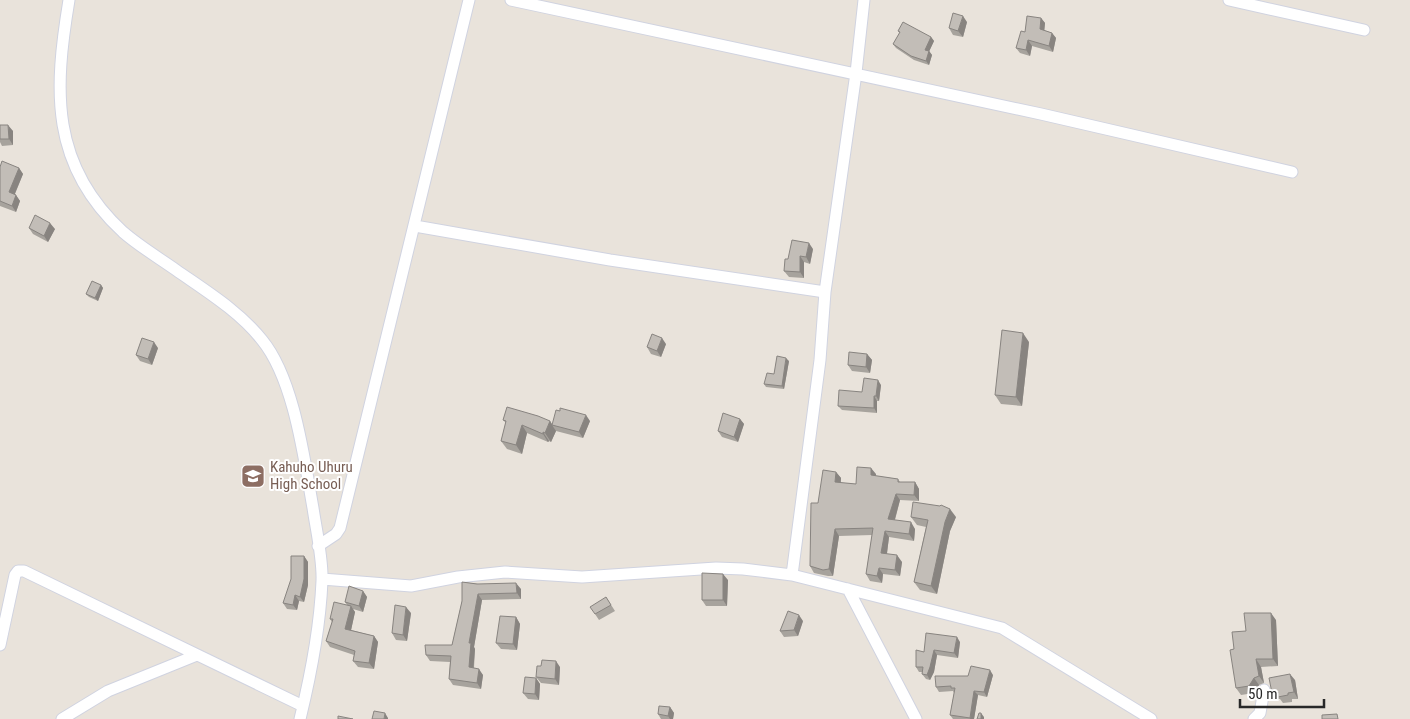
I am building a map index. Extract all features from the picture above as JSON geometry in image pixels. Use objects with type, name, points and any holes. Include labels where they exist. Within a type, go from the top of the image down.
[{"type":"street","points":[[69,0],[64,32],[60,107],[65,138],[72,162],[83,184],[99,206],[124,232],[236,312],[262,340],[274,357],[284,379],[302,446],[322,579],[313,663],[300,719]]},
{"type":"street","points":[[318,546],[332,537],[340,528],[469,0]]},
{"type":"street","points":[[511,0],[597,20],[733,46],[856,73],[1292,172]]},
{"type":"street","points":[[792,575],[820,360],[825,292],[856,73],[864,0]]},
{"type":"street","points":[[1229,0],[1364,30]]},
{"type":"street","points":[[415,226],[610,260],[825,292]]},
{"type":"street","points":[[322,579],[411,586],[458,577],[504,572],[582,577],[716,568],[792,575],[1002,628],[1151,719]]},
{"type":"street","points":[[0,645],[15,575],[18,571],[24,571],[303,706]]},
{"type":"street","points":[[848,589],[916,719]]},
{"type":"street","points":[[62,719],[108,691],[196,655]]},
{"type":"street","points":[[1254,719],[1260,713],[1264,690]]},
{"type":"building","points":[[953,13],[963,16],[958,31],[949,28]]},
{"type":"building","points":[[1027,16],[1041,18],[1040,29],[1052,33],[1049,46],[1028,40],[1026,50],[1016,48],[1021,31],[1025,32]]},
{"type":"building","points":[[903,22],[931,37],[925,50],[929,51],[926,61],[911,56],[893,44]]},
{"type":"building","points":[[0,125],[8,125],[9,139],[0,139]]},
{"type":"building","points":[[2,161],[19,168],[9,192],[16,195],[12,206],[0,201],[0,167]]},
{"type":"building","points":[[35,215],[50,223],[44,236],[29,228]]},
{"type":"building","points":[[792,240],[809,243],[806,257],[800,256],[800,272],[784,271],[785,259],[788,259]]},
{"type":"building","points":[[92,281],[101,285],[95,298],[86,294]]},
{"type":"building","points":[[1002,330],[1023,333],[1016,397],[995,395]]},
{"type":"building","points":[[652,334],[662,338],[657,351],[647,347]]},
{"type":"building","points":[[142,338],[154,342],[148,359],[136,355]]},
{"type":"building","points":[[849,352],[867,354],[866,367],[848,365]]},
{"type":"building","points":[[777,356],[786,358],[782,386],[764,384],[767,373],[774,374]]},
{"type":"building","points":[[864,378],[878,380],[876,396],[874,396],[874,408],[838,406],[839,390],[862,392]]},
{"type":"building","points":[[507,407],[550,421],[545,433],[543,432],[543,434],[522,425],[516,445],[501,441],[506,421],[503,420]]},
{"type":"building","points":[[560,408],[586,415],[579,432],[552,425],[556,410],[560,411]]},
{"type":"building","points":[[723,413],[740,419],[734,437],[718,431]]},
{"type":"building","points":[[857,467],[871,468],[871,475],[898,479],[898,482],[915,482],[914,495],[896,494],[888,519],[911,522],[909,534],[885,531],[881,553],[897,555],[895,570],[879,568],[877,576],[866,574],[873,528],[835,529],[829,569],[823,570],[810,566],[811,503],[818,503],[823,470],[836,472],[835,482],[856,484]]},
{"type":"building","points":[[913,502],[941,505],[950,509],[945,522],[931,586],[914,582],[928,520],[911,517]]},
{"type":"building","points":[[291,556],[304,556],[304,579],[300,597],[295,595],[293,605],[283,603],[291,579]]},
{"type":"building","points":[[702,573],[723,574],[723,600],[702,600]]},
{"type":"building","points":[[462,582],[477,584],[516,583],[517,593],[478,594],[469,643],[471,643],[469,667],[479,669],[477,683],[449,679],[451,656],[426,655],[425,645],[452,645],[462,601]]},
{"type":"building","points":[[349,586],[363,591],[359,606],[345,602]]},
{"type":"building","points":[[606,597],[611,605],[595,614],[590,607]]},
{"type":"building","points":[[334,602],[351,606],[345,629],[374,636],[369,663],[353,661],[355,651],[326,641],[333,619],[330,619]]},
{"type":"building","points":[[395,605],[406,607],[403,635],[392,633]]},
{"type":"building","points":[[788,611],[799,615],[794,630],[780,631]]},
{"type":"building","points":[[1244,613],[1271,613],[1273,659],[1256,659],[1259,676],[1254,678],[1249,686],[1236,688],[1230,650],[1234,649],[1232,632],[1246,631]]},
{"type":"building","points":[[500,616],[516,617],[513,644],[496,643]]},
{"type":"building","points":[[926,633],[957,637],[954,653],[934,650],[927,675],[922,674],[923,667],[916,667],[916,650],[924,652]]},
{"type":"building","points":[[542,660],[556,661],[555,679],[536,677],[537,666],[541,666]]},
{"type":"building","points":[[971,666],[990,670],[984,692],[974,691],[970,718],[950,715],[955,688],[951,688],[951,686],[936,687],[935,676],[968,676]]},
{"type":"building","points":[[1290,674],[1294,692],[1278,697],[1278,692],[1272,693],[1269,678]]},
{"type":"building","points":[[525,677],[536,678],[535,694],[523,693]]},
{"type":"building","points":[[659,706],[670,707],[668,716],[658,714]]},
{"type":"building","points":[[374,711],[385,713],[384,719],[372,719]]},
{"type":"building","points":[[979,713],[981,713],[981,719],[977,719]]},
{"type":"building","points":[[1337,714],[1338,719],[1322,719],[1322,715]]},
{"type":"building","points":[[338,716],[353,719],[338,719]]},
{"type":"place","name":"Kahuho Uhuru High School","points":[[253,476]]}]
